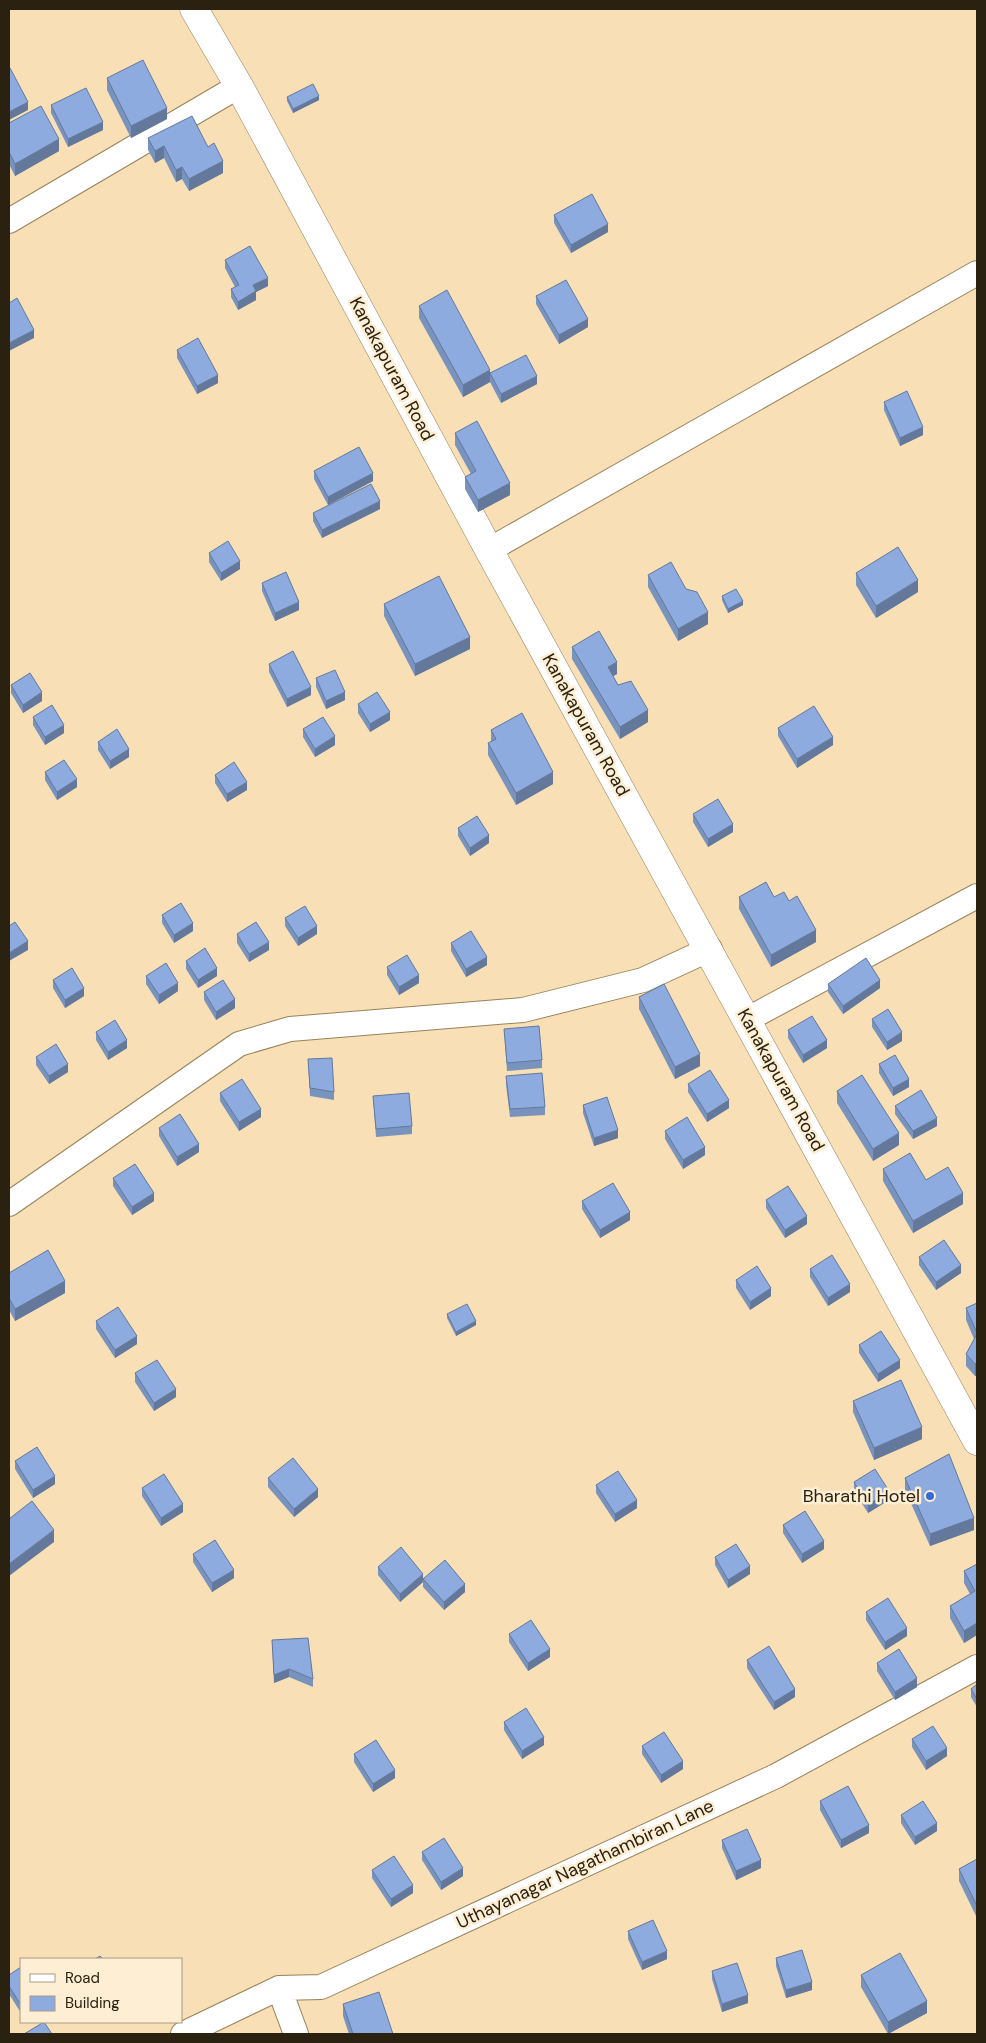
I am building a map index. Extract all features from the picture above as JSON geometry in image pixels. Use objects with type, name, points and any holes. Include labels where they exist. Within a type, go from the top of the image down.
[{"type":"street","name":"Kanakapuram Road","points":[[194,9],[239,86],[489,550],[710,949],[977,1441]]},
{"type":"street","points":[[9,221],[239,86]]},
{"type":"street","points":[[489,550],[977,272]]},
{"type":"street","points":[[748,1019],[977,896]]},
{"type":"street","points":[[9,1204],[239,1044],[290,1029],[523,1010],[643,980],[710,949]]},
{"type":"street","name":"Uthayanagar Nagathambiran Lane","points":[[183,2034],[279,1988],[320,1987],[330,1983],[776,1776],[977,1666]]},
{"type":"street","points":[[279,1988],[296,2034]]},
{"type":"building","points":[[143,60],[167,108],[131,126],[107,78]]},
{"type":"building","points":[[9,69],[28,102],[9,112]]},
{"type":"building","points":[[313,84],[319,96],[293,109],[287,97]]},
{"type":"building","points":[[86,88],[103,122],[68,139],[51,105]]},
{"type":"building","points":[[41,106],[59,139],[15,164],[9,152],[9,123]]},
{"type":"building","points":[[192,116],[208,147],[214,143],[223,161],[189,179],[182,167],[176,170],[164,146],[155,151],[148,138]]},
{"type":"building","points":[[592,194],[608,224],[571,245],[554,215]]},
{"type":"building","points":[[250,246],[268,278],[253,285],[256,291],[238,302],[231,289],[239,285],[225,260]]},
{"type":"building","points":[[566,280],[588,319],[559,335],[536,296]]},
{"type":"building","points":[[447,290],[490,370],[463,385],[419,306]]},
{"type":"building","points":[[17,298],[34,330],[9,343],[9,303]]},
{"type":"building","points":[[198,338],[218,375],[197,386],[177,350]]},
{"type":"building","points":[[526,355],[537,376],[501,394],[490,373]]},
{"type":"building","points":[[907,391],[923,427],[900,438],[884,402]]},
{"type":"building","points":[[477,421],[510,483],[478,500],[465,477],[476,471],[455,433]]},
{"type":"building","points":[[359,447],[373,473],[328,497],[314,471]]},
{"type":"building","points":[[371,484],[380,501],[322,530],[313,513]]},
{"type":"building","points":[[228,541],[240,561],[221,573],[209,553]]},
{"type":"building","points":[[898,547],[918,580],[876,606],[856,573]]},
{"type":"building","points":[[671,562],[686,589],[697,592],[708,612],[678,629],[648,575]]},
{"type":"building","points":[[286,572],[299,602],[275,613],[262,583]]},
{"type":"building","points":[[439,576],[470,637],[415,664],[384,604]]},
{"type":"building","points":[[736,589],[743,601],[728,609],[722,596]]},
{"type":"building","points":[[599,631],[617,662],[608,667],[618,685],[631,681],[648,710],[620,727],[572,647]]},
{"type":"building","points":[[293,651],[311,687],[287,699],[269,664]]},
{"type":"building","points":[[335,670],[345,692],[326,701],[316,678]]},
{"type":"building","points":[[30,673],[42,692],[23,705],[11,685]]},
{"type":"building","points":[[377,692],[390,712],[370,724],[358,704]]},
{"type":"building","points":[[52,705],[64,725],[45,737],[33,717]]},
{"type":"building","points":[[814,706],[833,737],[797,759],[778,728]]},
{"type":"building","points":[[522,713],[553,772],[516,793],[488,743],[496,739],[491,730]]},
{"type":"building","points":[[323,717],[335,736],[315,749],[303,729]]},
{"type":"building","points":[[117,729],[129,749],[110,761],[98,742]]},
{"type":"building","points":[[64,760],[77,779],[57,792],[45,772]]},
{"type":"building","points":[[234,762],[247,782],[227,794],[215,775]]},
{"type":"building","points":[[718,799],[733,824],[708,839],[693,814]]},
{"type":"building","points":[[477,816],[489,835],[470,848],[458,828]]},
{"type":"building","points":[[766,882],[774,897],[784,892],[789,901],[797,896],[816,930],[771,955],[739,897]]},
{"type":"building","points":[[181,903],[193,923],[174,935],[162,915]]},
{"type":"building","points":[[305,906],[317,926],[298,938],[285,918]]},
{"type":"building","points":[[15,922],[28,941],[9,953],[9,926]]},
{"type":"building","points":[[256,922],[269,942],[249,954],[237,934]]},
{"type":"building","points":[[471,931],[487,957],[466,969],[451,943]]},
{"type":"building","points":[[205,948],[217,968],[198,980],[186,961]]},
{"type":"building","points":[[407,955],[419,975],[399,987],[387,967]]},
{"type":"building","points":[[866,958],[880,980],[843,1006],[828,984]]},
{"type":"building","points":[[166,963],[178,983],[159,995],[146,976]]},
{"type":"building","points":[[72,968],[84,988],[65,1000],[53,980]]},
{"type":"building","points":[[223,980],[235,999],[216,1012],[204,992]]},
{"type":"building","points":[[664,984],[700,1054],[675,1067],[639,997]]},
{"type":"building","points":[[888,1009],[902,1032],[887,1042],[872,1019]]},
{"type":"building","points":[[812,1016],[827,1040],[803,1055],[788,1030]]},
{"type":"building","points":[[115,1020],[127,1040],[108,1052],[96,1032]]},
{"type":"building","points":[[539,1026],[542,1060],[507,1063],[504,1029]]},
{"type":"building","points":[[56,1044],[68,1064],[49,1076],[36,1057]]},
{"type":"building","points":[[895,1055],[909,1079],[893,1088],[879,1064]]},
{"type":"building","points":[[332,1058],[334,1092],[310,1088],[308,1059]]},
{"type":"building","points":[[710,1070],[729,1100],[707,1114],[688,1084]]},
{"type":"building","points":[[542,1073],[545,1107],[510,1109],[506,1076]]},
{"type":"building","points":[[862,1075],[899,1133],[873,1149],[837,1091]]},
{"type":"building","points":[[242,1079],[261,1109],[239,1122],[220,1093]]},
{"type":"building","points":[[921,1090],[937,1118],[913,1131],[895,1106]]},
{"type":"building","points":[[409,1093],[412,1126],[376,1129],[373,1096]]},
{"type":"building","points":[[607,1097],[618,1130],[594,1138],[583,1105]]},
{"type":"building","points":[[180,1114],[199,1144],[177,1157],[159,1128]]},
{"type":"building","points":[[687,1117],[705,1147],[683,1160],[665,1131]]},
{"type":"building","points":[[910,1153],[926,1180],[948,1167],[963,1193],[913,1221],[883,1169]]},
{"type":"building","points":[[135,1164],[154,1193],[132,1207],[113,1178]]},
{"type":"building","points":[[613,1183],[630,1212],[600,1230],[582,1201]]},
{"type":"building","points":[[788,1186],[807,1216],[785,1230],[766,1200]]},
{"type":"building","points":[[944,1240],[961,1265],[936,1282],[919,1257]]},
{"type":"building","points":[[48,1250],[65,1281],[15,1309],[9,1298],[9,1273]]},
{"type":"building","points":[[832,1255],[850,1284],[828,1298],[810,1269]]},
{"type":"building","points":[[757,1266],[771,1288],[750,1302],[736,1280]]},
{"type":"building","points":[[977,1303],[977,1333],[966,1308]]},
{"type":"building","points":[[467,1304],[476,1321],[456,1332],[447,1314]]},
{"type":"building","points":[[118,1307],[137,1336],[115,1350],[96,1321]]},
{"type":"building","points":[[881,1331],[900,1360],[878,1374],[859,1345]]},
{"type":"building","points":[[977,1334],[977,1363],[975,1364],[966,1354]]},
{"type":"building","points":[[157,1360],[176,1389],[154,1403],[135,1373]]},
{"type":"building","points":[[901,1380],[922,1427],[874,1448],[853,1401]]},
{"type":"building","points":[[37,1447],[55,1476],[33,1490],[15,1461]]},
{"type":"building","points":[[949,1454],[974,1518],[930,1534],[905,1478]]},
{"type":"building","points":[[293,1458],[318,1489],[294,1509],[268,1478]]},
{"type":"building","points":[[875,1469],[889,1491],[868,1505],[854,1482]]},
{"type":"building","points":[[618,1471],[637,1500],[615,1514],[596,1485]]},
{"type":"building","points":[[164,1474],[183,1504],[161,1518],[142,1488]]},
{"type":"building","points":[[32,1501],[54,1530],[9,1564],[9,1519]]},
{"type":"building","points":[[805,1511],[824,1541],[802,1554],[783,1525]]},
{"type":"building","points":[[215,1540],[234,1570],[212,1583],[193,1554]]},
{"type":"building","points":[[736,1544],[750,1566],[728,1580],[715,1557]]},
{"type":"building","points":[[401,1547],[423,1574],[400,1594],[378,1567]]},
{"type":"building","points":[[445,1560],[465,1584],[444,1602],[423,1579]]},
{"type":"building","points":[[977,1564],[977,1623],[964,1631],[950,1606],[975,1591],[964,1571]]},
{"type":"building","points":[[888,1598],[907,1628],[885,1642],[866,1612]]},
{"type":"building","points":[[531,1620],[550,1649],[528,1663],[509,1634]]},
{"type":"building","points":[[308,1638],[313,1679],[289,1669],[274,1675],[272,1640]]},
{"type":"building","points":[[769,1646],[795,1689],[774,1702],[747,1660]]},
{"type":"building","points":[[899,1649],[917,1678],[895,1692],[877,1663]]},
{"type":"building","points":[[977,1684],[977,1699],[971,1689]]},
{"type":"building","points":[[526,1708],[544,1737],[522,1751],[504,1722]]},
{"type":"building","points":[[933,1726],[947,1748],[926,1761],[912,1739]]},
{"type":"building","points":[[664,1732],[683,1761],[661,1775],[642,1746]]},
{"type":"building","points":[[376,1740],[395,1770],[373,1784],[354,1754]]},
{"type":"building","points":[[848,1786],[869,1825],[841,1840],[820,1801]]},
{"type":"building","points":[[923,1801],[937,1823],[915,1837],[901,1815]]},
{"type":"building","points":[[747,1829],[761,1860],[736,1871],[722,1840]]},
{"type":"building","points":[[444,1838],[463,1868],[441,1882],[422,1852]]},
{"type":"building","points":[[394,1856],[413,1885],[391,1899],[372,1870]]},
{"type":"building","points":[[977,1859],[977,1906],[959,1869]]},
{"type":"building","points":[[653,1920],[667,1951],[642,1962],[628,1931]]},
{"type":"building","points":[[802,1950],[812,1982],[786,1990],[776,1958]]},
{"type":"building","points":[[900,1953],[927,2001],[888,2022],[861,1975]]},
{"type":"building","points":[[737,1963],[748,1995],[722,2004],[712,1971]]},
{"type":"building","points":[[20,1968],[20,2003],[9,1986],[9,1975]]},
{"type":"building","points":[[379,1992],[393,2034],[353,2034],[343,2004]]},
{"type":"building","points":[[45,2023],[52,2034],[24,2034]]},
{"type":"place","name":"Bharathi Hotel","points":[[930,1496]]}]
